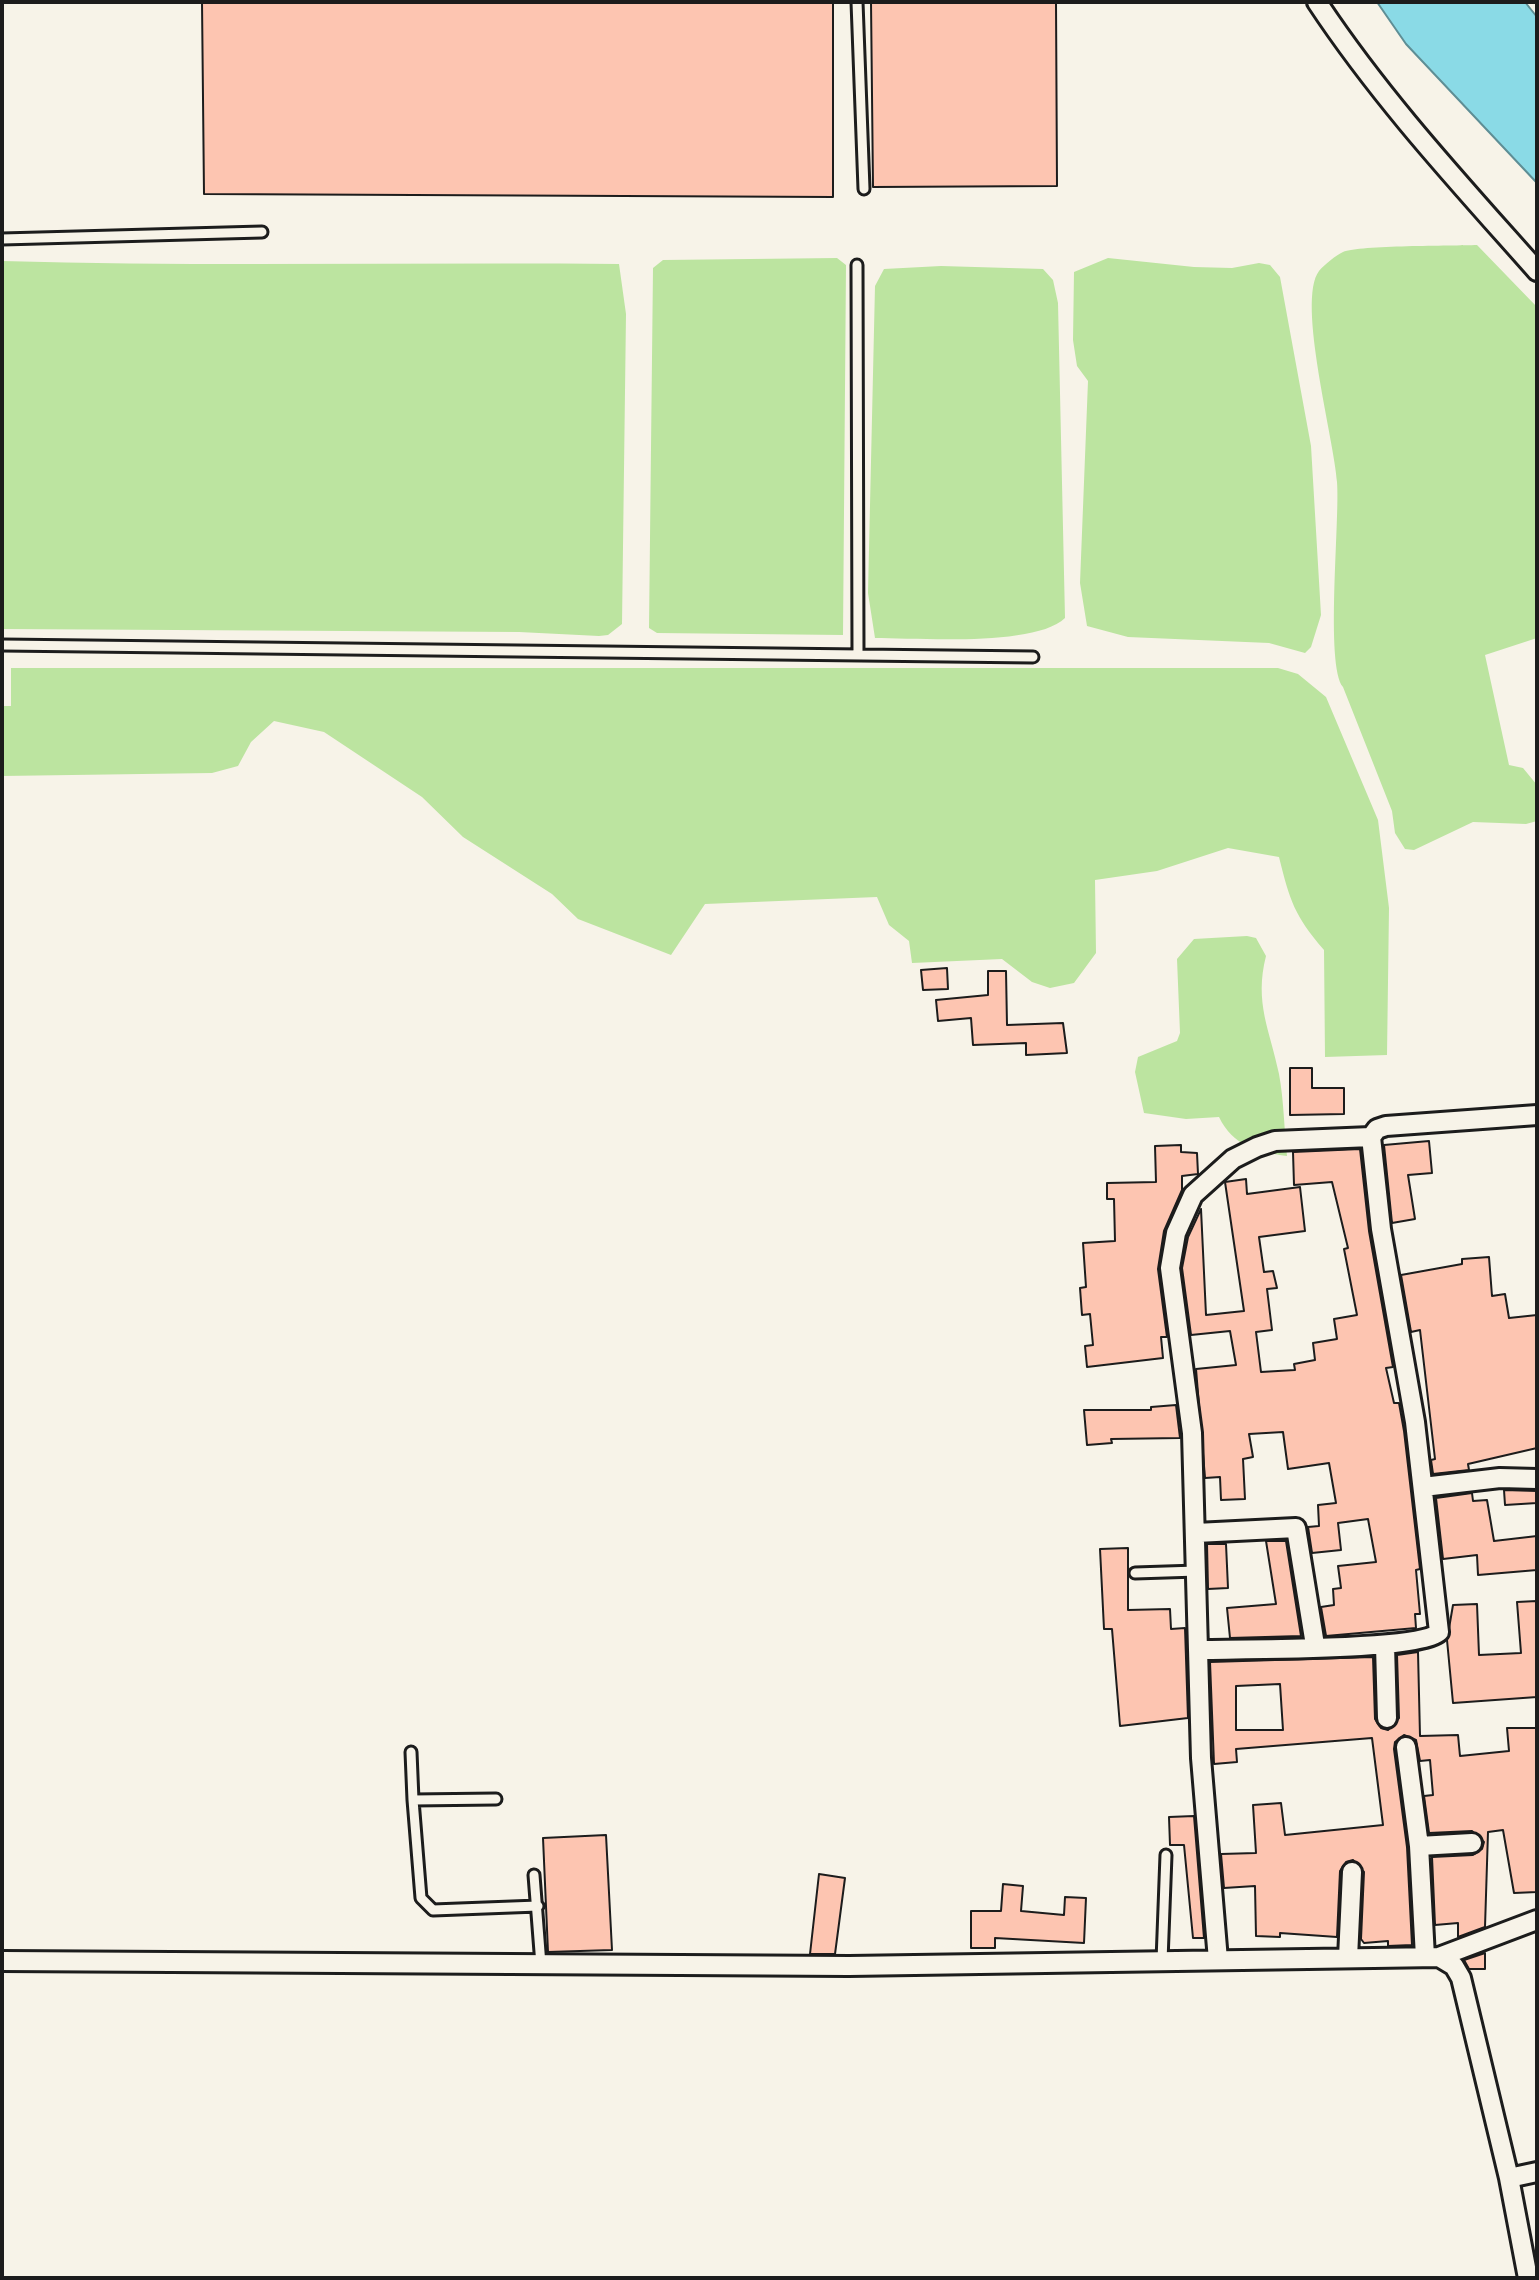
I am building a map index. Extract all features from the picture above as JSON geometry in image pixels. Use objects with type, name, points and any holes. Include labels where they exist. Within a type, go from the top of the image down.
[{"type":"street","points":[[1317,2],[1353,57],[1537,271]]},
{"type":"street","points":[[1218,1960],[1201,1758],[1192,1433],[1170,1268],[1183,1210],[1202,1186],[1233,1159],[1275,1141],[1371,1137],[1386,1126],[1537,1115]]},
{"type":"street","points":[[1198,1650],[1385,1645],[1421,1640],[1439,1632],[1415,1422],[1381,1229],[1371,1137]]},
{"type":"street","points":[[1423,1487],[1500,1478],[1537,1479]]},
{"type":"street","points":[[1196,1533],[1296,1528],[1315,1645]]},
{"type":"street","points":[[1385,1645],[1387,1718]]},
{"type":"street","points":[[1406,1747],[1432,1957]]},
{"type":"street","points":[[1419,1846],[1472,1843]]},
{"type":"street","points":[[1348,1958],[1352,1872]]},
{"type":"street","points":[[2,1961],[849,1966],[1432,1957],[1537,1920]]},
{"type":"street","points":[[1432,1957],[1454,1966],[1461,1978],[1509,2178],[1528,2278]]},
{"type":"street","points":[[1509,2178],[1537,2172]]},
{"type":"lane","points":[[857,2],[864,189]]},
{"type":"lane","points":[[2,239],[262,232]]},
{"type":"lane","points":[[857,265],[858,655]]},
{"type":"lane","points":[[2,645],[1033,657]]},
{"type":"lane","points":[[1135,1573],[1197,1571]]},
{"type":"lane","points":[[411,1752],[413,1800],[425,1904],[433,1910],[538,1906]]},
{"type":"lane","points":[[413,1800],[496,1799]]},
{"type":"lane","points":[[1162,1961],[1166,1855]]},
{"type":"lane","points":[[534,1875],[541,1965]]},
{"type":"green space","points":[[1477,245],[1537,307],[1537,638],[1485,655],[1509,765],[1523,768],[1537,785],[1537,821],[1526,824],[1473,822],[1414,850],[1405,849],[1395,833],[1392,811],[1338,674],[1334,623],[1337,482],[1314,340],[1313,287],[1319,271],[1343,252],[1386,247]]},
{"type":"green space","points":[[837,258],[846,265],[843,635],[657,633],[649,628],[653,268],[663,260]]},
{"type":"green space","points":[[1108,258],[1194,267],[1232,268],[1259,263],[1270,265],[1280,277],[1311,446],[1321,615],[1311,647],[1305,653],[1269,643],[1128,637],[1087,626],[1080,583],[1088,381],[1077,366],[1073,340],[1074,272]]},
{"type":"green space","points":[[2,261],[619,264],[626,314],[622,624],[608,635],[599,636],[519,632],[2,629]]},
{"type":"green space","points":[[941,266],[1043,269],[1053,280],[1058,303],[1065,618],[1050,627],[1003,637],[875,638],[868,593],[875,286],[884,269]]},
{"type":"green space","points":[[11,668],[1278,668],[1298,674],[1326,697],[1378,820],[1389,908],[1387,1055],[1325,1057],[1324,950],[1294,907],[1279,857],[1228,848],[1157,871],[1095,880],[1096,953],[1074,983],[1050,988],[1032,982],[1002,959],[912,963],[909,941],[889,925],[877,897],[705,904],[671,955],[578,919],[552,894],[463,837],[422,797],[324,732],[274,721],[251,742],[238,766],[212,773],[2,776],[2,706],[11,706]]},
{"type":"green space","points":[[1256,938],[1266,956],[1262,1002],[1281,1084],[1287,1156],[1247,1146],[1231,1135],[1219,1117],[1186,1119],[1144,1113],[1135,1072],[1138,1057],[1177,1041],[1180,1033],[1177,959],[1194,939]]},
{"type":"water","points":[[1377,2],[1525,2],[1537,17],[1537,183],[1406,44]]},
{"type":"building","points":[[202,2],[833,2],[833,197],[204,194]]},
{"type":"building","points":[[871,2],[1056,2],[1057,186],[873,187]]},
{"type":"building","points":[[947,968],[948,989],[923,990],[921,970]]},
{"type":"building","points":[[988,971],[1006,971],[1007,1025],[1063,1023],[1067,1053],[1026,1055],[1026,1043],[973,1045],[971,1018],[938,1021],[936,1000],[988,995]]},
{"type":"building","points":[[1290,1068],[1312,1068],[1312,1088],[1344,1088],[1344,1114],[1290,1115]]},
{"type":"building","points":[[1429,1141],[1432,1173],[1408,1175],[1415,1219],[1392,1223],[1384,1145]]},
{"type":"building","points":[[1181,1145],[1181,1152],[1197,1153],[1198,1174],[1182,1176],[1182,1190],[1164,1231],[1158,1269],[1167,1337],[1161,1337],[1163,1358],[1087,1367],[1085,1346],[1093,1345],[1090,1314],[1082,1315],[1080,1288],[1086,1287],[1083,1243],[1115,1241],[1114,1199],[1107,1199],[1107,1183],[1156,1182],[1155,1146]]},
{"type":"building","points":[[1360,1149],[1369,1231],[1393,1367],[1386,1368],[1394,1403],[1399,1403],[1404,1431],[1420,1569],[1416,1570],[1420,1614],[1415,1614],[1416,1628],[1326,1636],[1321,1607],[1334,1605],[1333,1589],[1341,1588],[1338,1566],[1376,1562],[1368,1519],[1338,1523],[1341,1550],[1312,1553],[1308,1527],[1319,1526],[1318,1505],[1336,1503],[1329,1463],[1288,1469],[1283,1432],[1249,1434],[1253,1457],[1243,1459],[1245,1499],[1221,1500],[1220,1477],[1205,1478],[1196,1369],[1236,1365],[1230,1331],[1191,1335],[1182,1268],[1188,1237],[1201,1209],[1206,1315],[1244,1311],[1225,1182],[1246,1179],[1247,1194],[1300,1187],[1305,1231],[1259,1237],[1264,1272],[1273,1271],[1277,1288],[1267,1289],[1272,1330],[1256,1332],[1261,1372],[1295,1370],[1294,1364],[1315,1360],[1313,1343],[1337,1339],[1334,1319],[1357,1315],[1344,1249],[1348,1248],[1332,1182],[1294,1185],[1293,1152]]},
{"type":"building","points":[[1489,1257],[1492,1296],[1505,1294],[1509,1318],[1537,1315],[1537,1448],[1468,1464],[1469,1470],[1433,1474],[1431,1460],[1435,1459],[1420,1330],[1411,1332],[1401,1275],[1462,1264],[1462,1259]]},
{"type":"building","points":[[1176,1405],[1180,1438],[1111,1439],[1112,1443],[1087,1445],[1084,1410],[1151,1410],[1151,1407]]},
{"type":"building","points":[[1504,1490],[1537,1491],[1537,1503],[1505,1505]]},
{"type":"building","points":[[1472,1493],[1473,1501],[1487,1500],[1494,1541],[1537,1536],[1537,1570],[1478,1575],[1477,1555],[1443,1559],[1436,1498]]},
{"type":"building","points":[[1266,1541],[1286,1541],[1301,1636],[1230,1638],[1227,1608],[1276,1604]]},
{"type":"building","points":[[1207,1544],[1226,1544],[1228,1588],[1208,1589]]},
{"type":"building","points":[[1128,1548],[1128,1610],[1170,1609],[1171,1629],[1185,1628],[1188,1718],[1120,1726],[1112,1629],[1104,1629],[1100,1549]]},
{"type":"building","points":[[1537,1601],[1537,1697],[1453,1703],[1447,1640],[1453,1605],[1477,1604],[1479,1655],[1521,1653],[1517,1602]]},
{"type":"building","points":[[1418,1652],[1420,1736],[1458,1735],[1460,1756],[1509,1751],[1507,1728],[1537,1728],[1537,1892],[1514,1893],[1503,1830],[1488,1832],[1485,1927],[1458,1937],[1458,1923],[1435,1925],[1432,1857],[1473,1855],[1482,1849],[1484,1842],[1472,1831],[1429,1833],[1424,1796],[1433,1795],[1430,1760],[1420,1761],[1416,1740],[1404,1735],[1395,1742],[1394,1749],[1407,1847],[1412,1945],[1388,1946],[1388,1941],[1364,1943],[1361,1939],[1364,1872],[1353,1860],[1346,1862],[1340,1871],[1337,1937],[1280,1933],[1280,1937],[1256,1936],[1255,1886],[1224,1888],[1221,1854],[1256,1853],[1253,1805],[1281,1803],[1285,1835],[1383,1825],[1372,1738],[1236,1749],[1237,1762],[1214,1764],[1210,1662],[1373,1657],[1375,1719],[1381,1728],[1388,1730],[1399,1718],[1397,1655]],"holes":[[[1280,1684],[1283,1730],[1236,1730],[1236,1686]]]},
{"type":"building","points":[[1194,1816],[1204,1938],[1193,1938],[1184,1845],[1170,1845],[1169,1817]]},
{"type":"building","points":[[606,1835],[612,1950],[548,1952],[543,1838]]},
{"type":"building","points":[[819,1874],[845,1878],[835,1954],[810,1954]]},
{"type":"building","points":[[1003,1884],[1023,1886],[1021,1911],[1064,1915],[1065,1897],[1086,1898],[1084,1943],[995,1938],[995,1948],[971,1948],[971,1911],[1001,1911]]},
{"type":"building","points":[[1485,1953],[1485,1969],[1469,1969],[1464,1960]]}]
